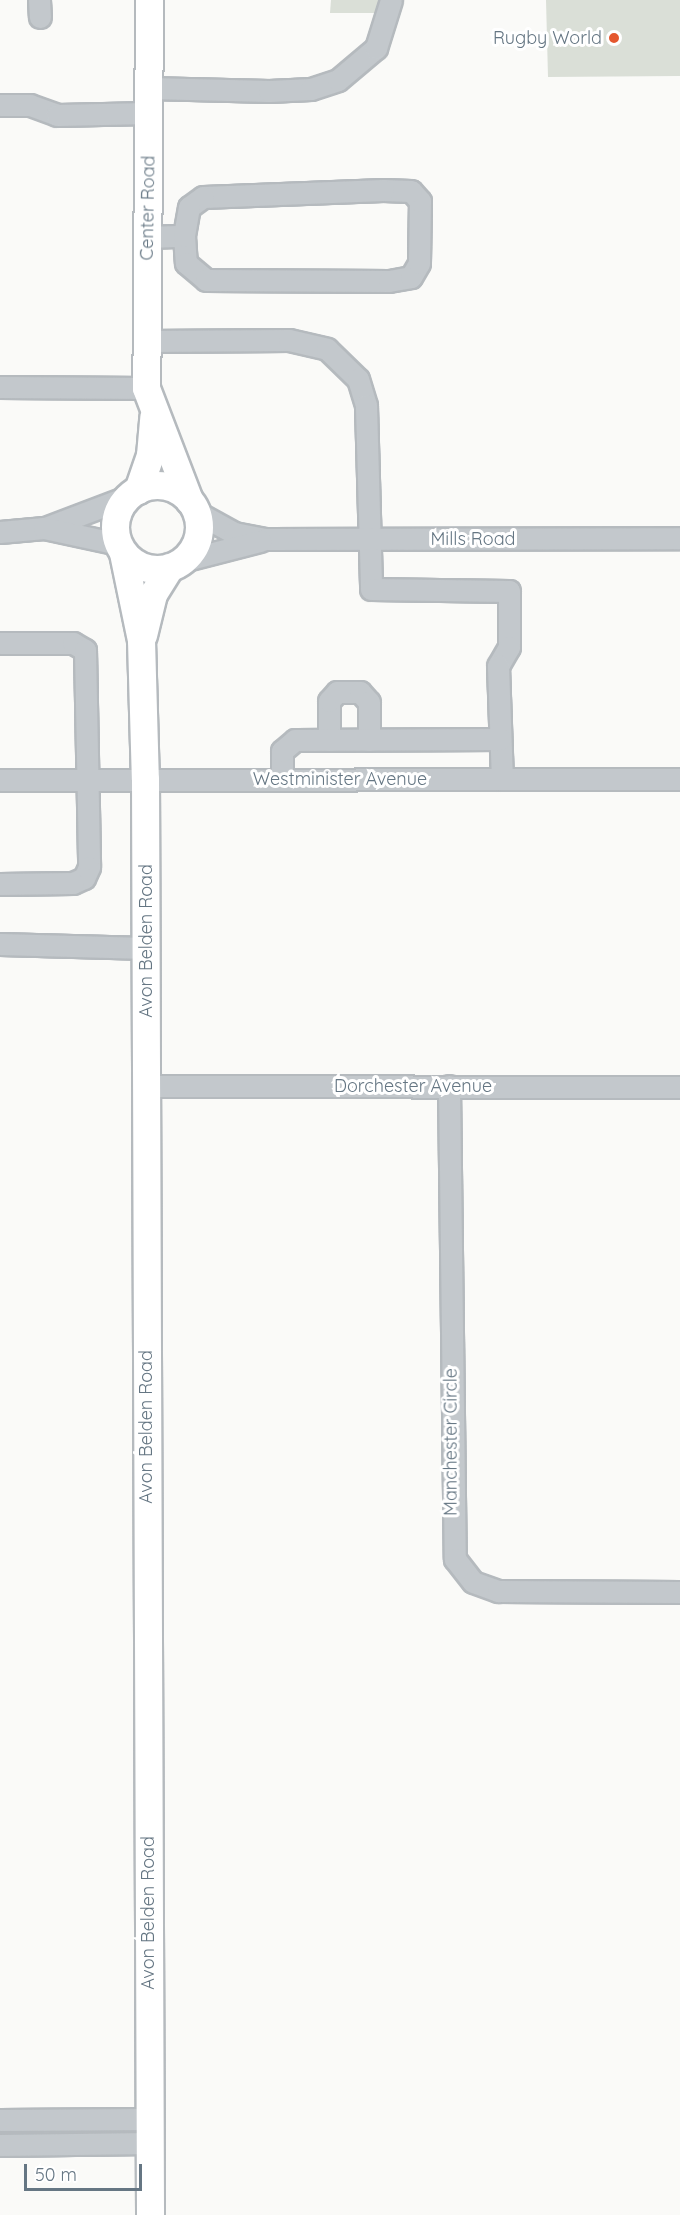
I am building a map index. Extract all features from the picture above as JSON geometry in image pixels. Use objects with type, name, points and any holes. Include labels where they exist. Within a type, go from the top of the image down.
[{"type":"main road","name":"Center Road","points":[[149,0],[146,388],[153,416],[192,506]]},
{"type":"main road","name":"Center Road","points":[[133,493],[150,455],[153,416]]},
{"type":"main road","points":[[165,486],[192,506],[197,539],[176,564],[146,568],[121,549],[115,519],[133,493],[165,486]]},
{"type":"main road","name":"Avon Belden Road","points":[[121,549],[141,640],[145,779],[150,2215]]},
{"type":"main road","name":"Avon Belden Road","points":[[141,640],[152,596],[176,564]]},
{"type":"street","points":[[0,105],[30,105],[57,115],[149,100],[311,89],[338,80],[376,48],[391,0]]},
{"type":"street","points":[[382,190],[411,191],[420,201],[419,263],[411,277],[389,280],[206,280],[186,263],[184,236],[189,207],[203,197],[382,190]]},
{"type":"street","points":[[147,237],[184,236]]},
{"type":"street","points":[[146,341],[289,340],[327,349],[358,379],[366,406],[371,589],[509,591],[509,647],[498,666],[502,779]]},
{"type":"street","points":[[0,387],[146,388]]},
{"type":"street","points":[[0,532],[44,528],[133,493]]},
{"type":"street","name":"Mills Road","points":[[192,506],[234,533],[265,539],[680,538]]},
{"type":"street","points":[[44,528],[121,549]]},
{"type":"street","name":"Mills Road","points":[[176,564],[265,539]]},
{"type":"street","points":[[0,642],[73,644],[85,650],[89,867],[84,878],[0,884]]},
{"type":"street","points":[[328,740],[328,701],[338,692],[360,692],[369,702],[369,740]]},
{"type":"street","points":[[282,779],[282,751],[295,740],[500,739]]},
{"type":"street","name":"Westminister Avenue","points":[[0,780],[680,779]]},
{"type":"street","points":[[0,944],[146,948]]},
{"type":"street","name":"Dorchester Avenue","points":[[147,1086],[680,1087]]},
{"type":"street","name":"Manchester Circle","points":[[449,1086],[455,1558],[473,1582],[498,1591],[680,1592]]},
{"type":"street","points":[[0,2120],[150,2131]]},
{"type":"street","points":[[0,2145],[150,2131]]},
{"type":"shaded area","points":[[331,0],[382,0],[380,13],[330,13]]},
{"type":"shaded area","name":"Rugby World","points":[[546,0],[680,0],[680,76],[548,77]]},
{"type":"place","name":"Rugby World","points":[[614,38]]}]
